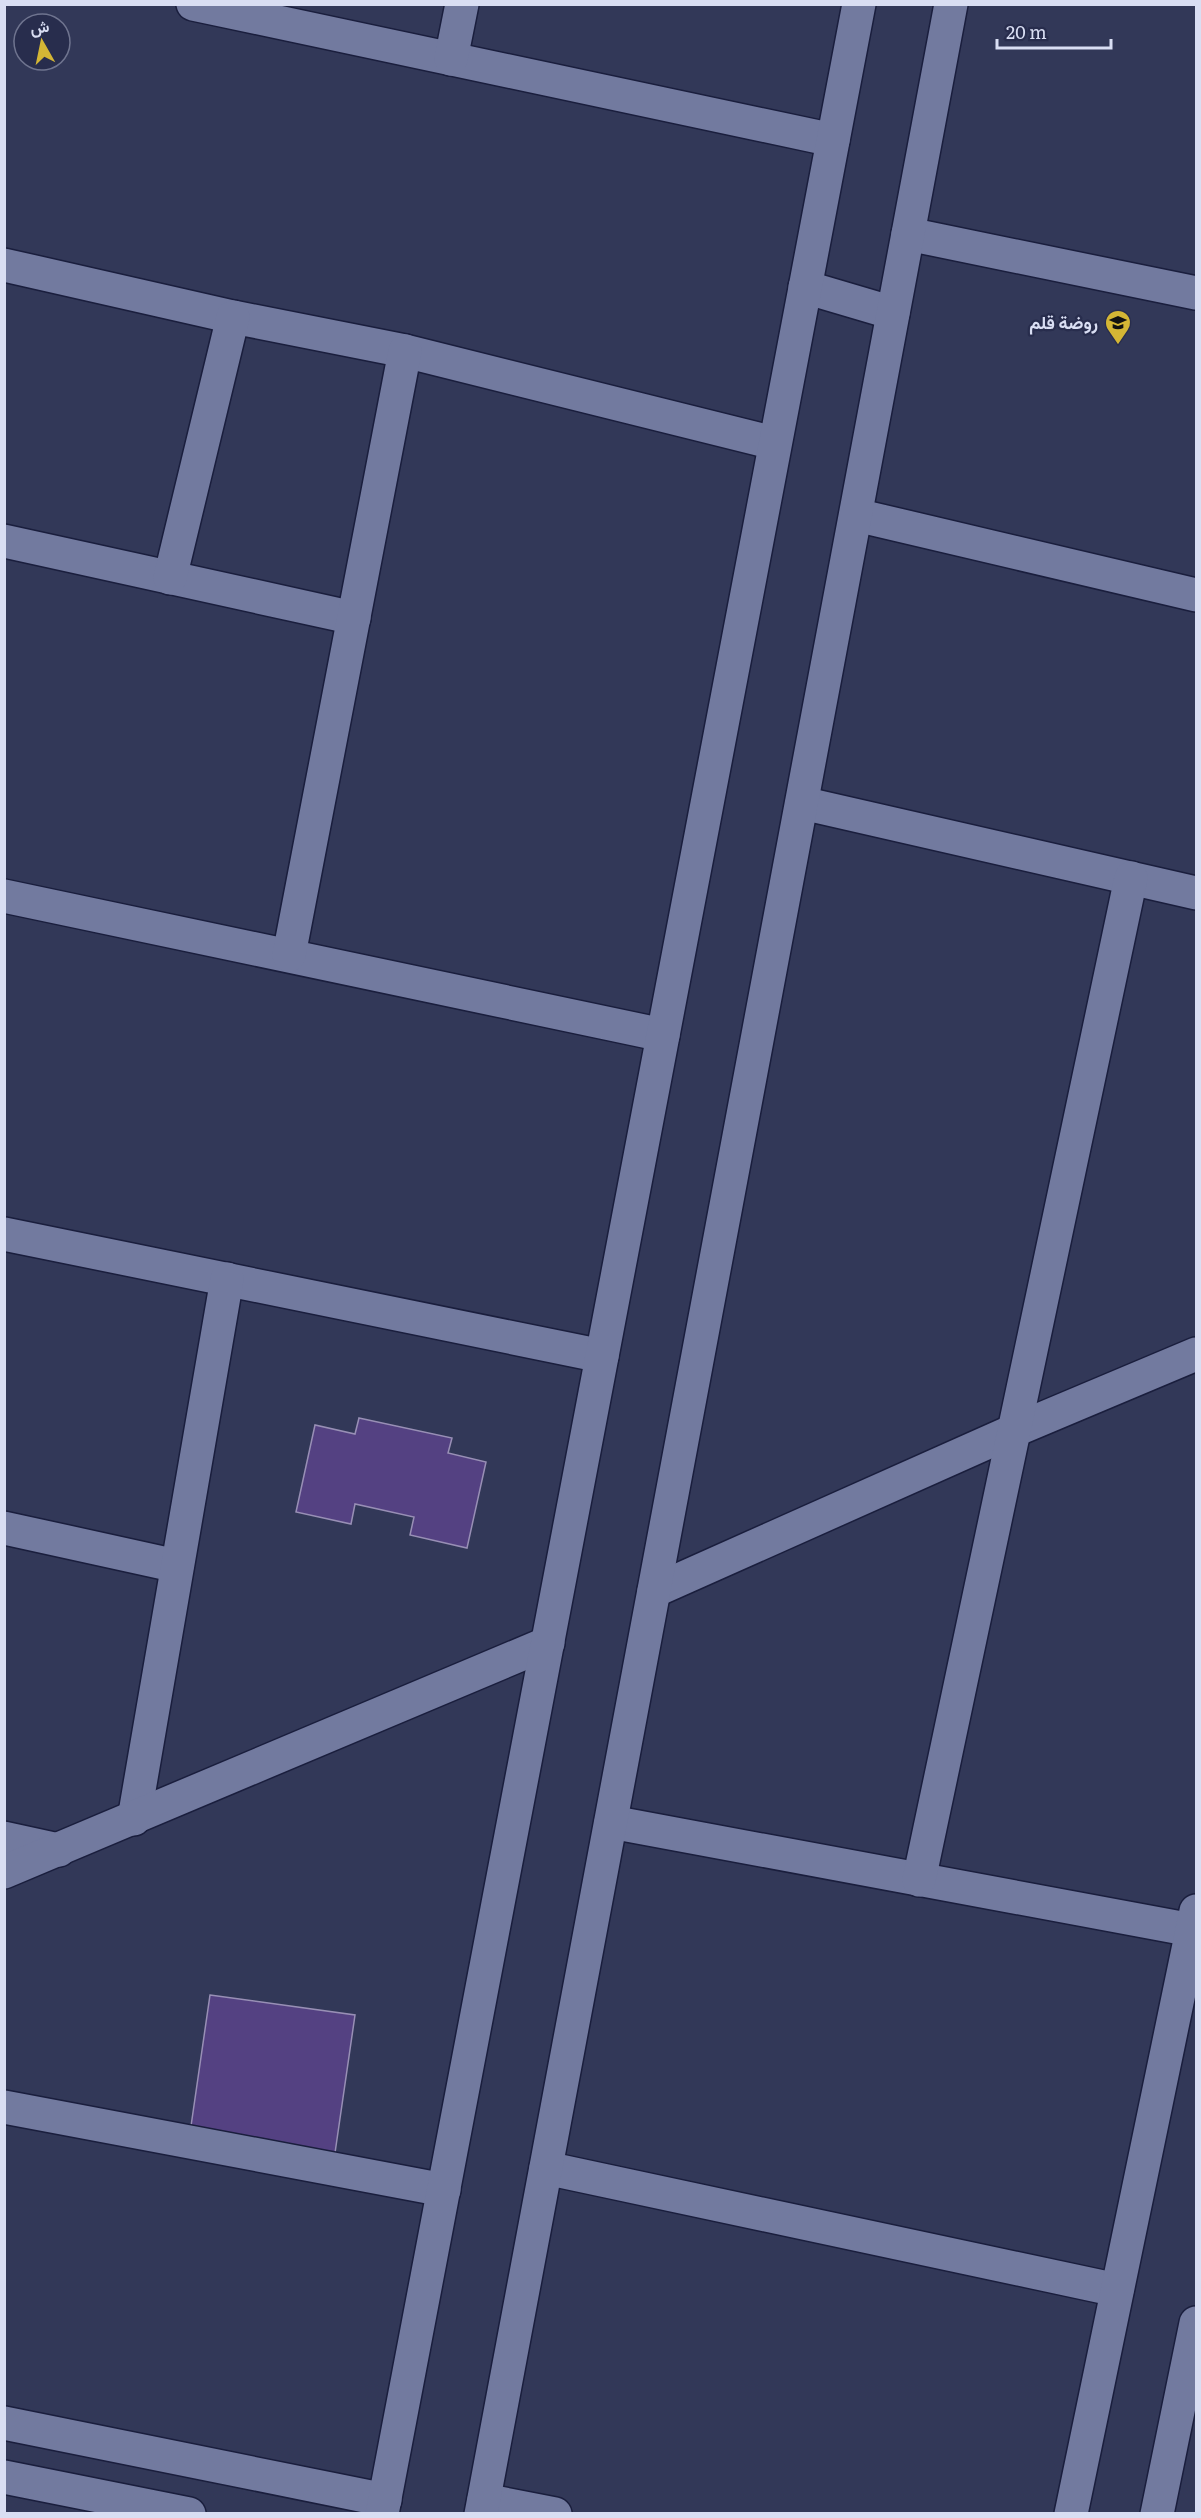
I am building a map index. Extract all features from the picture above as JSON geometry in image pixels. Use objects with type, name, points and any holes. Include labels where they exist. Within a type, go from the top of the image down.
[{"type":"street","points":[[193,4],[833,140]]},
{"type":"street","points":[[451,59],[462,4]]},
{"type":"street","points":[[4,2423],[384,2507],[859,4]]},
{"type":"street","points":[[555,2514],[482,2507],[951,4]]},
{"type":"street","points":[[908,234],[1197,293]]},
{"type":"street","points":[[4,265],[233,316],[405,351],[774,443]]},
{"type":"street","points":[[805,287],[893,313]]},
{"type":"street","points":[[170,578],[233,316]]},
{"type":"street","points":[[289,955],[405,351]]},
{"type":"street","points":[[856,515],[1197,595]]},
{"type":"street","points":[[4,541],[354,618]]},
{"type":"street","points":[[802,803],[1197,893]]},
{"type":"street","points":[[919,1880],[1131,878]]},
{"type":"street","points":[[4,896],[663,1035]]},
{"type":"street","points":[[4,1234],[603,1356]]},
{"type":"street","points":[[134,1819],[227,1279]]},
{"type":"street","points":[[654,1591],[1013,1431],[1197,1354]]},
{"type":"street","points":[[4,1528],[177,1566]]},
{"type":"street","points":[[4,1872],[548,1643]]},
{"type":"street","points":[[611,1822],[919,1880],[1194,1921],[1071,2514]]},
{"type":"street","points":[[4,1838],[59,1850]]},
{"type":"street","points":[[4,2107],[444,2190]]},
{"type":"street","points":[[546,2168],[1117,2290]]},
{"type":"street","points":[[1157,2514],[1197,2323]]},
{"type":"street","points":[[4,2477],[154,2510],[189,2514]]},
{"type":"building","points":[[359,1418],[452,1438],[448,1453],[486,1462],[467,1548],[410,1535],[414,1517],[355,1504],[351,1524],[296,1512],[315,1425],[355,1434]]},
{"type":"building","points":[[210,1995],[355,2015],[335,2153],[190,2133]]},
{"type":"place","name":"روضة قلم","points":[[1118,346]]}]
